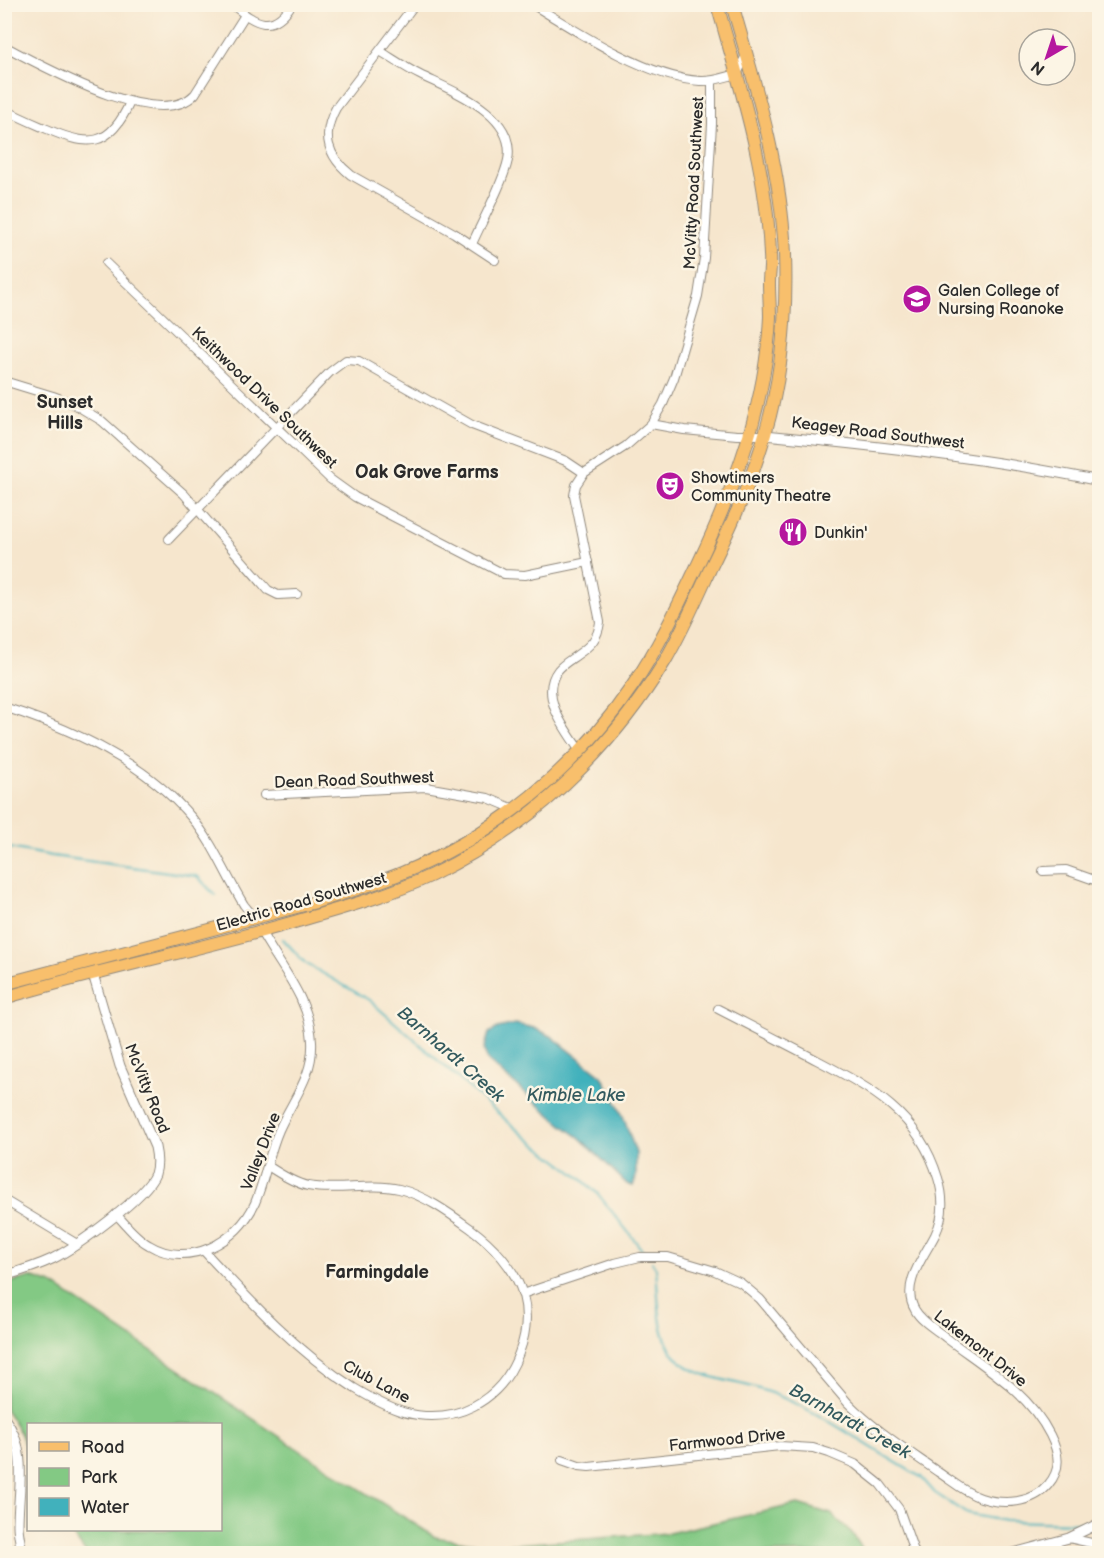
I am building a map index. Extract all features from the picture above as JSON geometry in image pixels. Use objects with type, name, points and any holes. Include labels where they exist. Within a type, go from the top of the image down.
[{"type":"main road","name":"Electric Road Southwest","points":[[4,984],[362,888],[404,873],[459,846],[539,790],[580,751],[615,711],[670,622],[730,494],[749,435],[767,345],[770,315],[770,251],[761,169],[753,130],[717,4]]},
{"type":"main road","name":"Electric Road Southwest","points":[[4,998],[261,932],[365,902],[433,874],[465,858],[520,822],[575,775],[625,719],[683,628],[739,507],[765,435],[776,384],[784,314],[785,256],[779,191],[774,157],[747,51],[732,4]]},
{"type":"street","points":[[231,4],[258,22],[270,24],[280,19],[292,4]]},
{"type":"street","points":[[416,4],[332,116],[328,134],[331,153],[342,168],[351,175],[472,244],[495,260]]},
{"type":"street","points":[[532,4],[622,56],[656,71],[683,79],[712,81],[736,74],[747,51]]},
{"type":"street","points":[[4,46],[105,93],[130,102],[176,105],[190,99],[245,15]]},
{"type":"street","points":[[380,51],[414,72],[474,103],[492,117],[506,137],[509,154],[506,170],[472,244]]},
{"type":"street","name":"McVitty Road Southwest","points":[[584,473],[626,446],[651,424],[674,378],[700,283],[706,240],[712,81]]},
{"type":"street","points":[[4,109],[76,140],[92,141],[112,131],[126,113],[130,102]]},
{"type":"street","name":"Keithwood Drive Southwest","points":[[106,263],[330,479],[355,497],[498,572],[514,576],[525,575],[588,562]]},
{"type":"street","points":[[169,538],[330,372],[346,360],[354,360],[472,425],[566,461],[584,473],[576,485],[574,495],[599,613],[599,631],[592,644],[560,669],[552,682],[552,693],[560,720],[580,751]]},
{"type":"street","points":[[4,381],[54,396],[89,412],[136,450],[198,508],[268,590],[278,595],[297,594]]},
{"type":"street","name":"Keagey Road Southwest","points":[[651,424],[666,428],[866,445],[1024,466],[1100,481]]},
{"type":"street","name":"Valley Drive","points":[[4,707],[57,726],[97,745],[134,767],[177,801],[203,832],[245,906],[296,986],[309,1020],[312,1043],[307,1075],[279,1129],[254,1205],[241,1224],[220,1243],[204,1251],[179,1254],[159,1250],[140,1239],[116,1214]]},
{"type":"street","name":"Dean Road Southwest","points":[[264,795],[426,787],[488,798],[513,809]]},
{"type":"street","points":[[1043,871],[1066,870],[1100,882]]},
{"type":"street","name":"McVitty Road","points":[[4,1276],[41,1264],[76,1244],[138,1196],[156,1172],[157,1157],[152,1139],[120,1066],[93,974]]},
{"type":"street","name":"Lakemont Drive","points":[[522,1293],[640,1257],[668,1257],[716,1271],[741,1283],[760,1299],[863,1418],[968,1492],[992,1501],[1019,1501],[1037,1494],[1052,1481],[1059,1464],[1056,1447],[1029,1404],[1011,1386],[921,1318],[910,1301],[913,1277],[936,1233],[942,1210],[938,1177],[921,1140],[897,1109],[874,1091],[718,1009]]},
{"type":"street","name":"Club Lane","points":[[204,1251],[274,1325],[322,1366],[363,1393],[400,1412],[437,1416],[483,1402],[500,1388],[522,1346],[526,1320],[522,1293],[509,1268],[486,1242],[470,1228],[429,1201],[407,1191],[390,1187],[308,1186],[268,1166]]},
{"type":"street","points":[[4,1200],[76,1244]]},
{"type":"street","points":[[4,1418],[12,1428],[21,1463],[18,1526],[22,1554]]},
{"type":"street","name":"Farmwood Drive","points":[[562,1460],[589,1467],[780,1446],[813,1448],[855,1464],[880,1484],[905,1521],[915,1554]]},
{"type":"street","points":[[1010,1554],[1069,1538],[1100,1523]]},
{"type":"street","points":[[1069,1538],[1100,1545]]},
{"type":"green space","points":[[31,1277],[52,1284],[304,1453],[435,1537],[489,1546],[669,1533],[798,1504],[831,1514],[852,1533],[865,1553],[86,1553],[70,1531],[222,1531],[222,1423],[27,1423],[27,1454],[21,1434],[5,1409],[4,1284]]},
{"type":"water","name":"Kimble Lake","points":[[515,1024],[534,1028],[551,1036],[602,1076],[623,1116],[636,1153],[636,1177],[633,1186],[627,1184],[580,1138],[488,1061],[484,1050],[489,1033]]},
{"type":"waterway","name":"Barnhardt Creek","points":[[4,847],[197,876],[215,895]]},
{"type":"waterway","name":"Barnhardt Creek","points":[[283,939],[305,963],[369,1000],[522,1134],[579,1177],[598,1194],[643,1251]]},
{"type":"waterway","name":"Barnhardt Creek","points":[[652,1262],[656,1268],[660,1315],[665,1338],[676,1357],[693,1370],[756,1388],[800,1405],[921,1477],[935,1493],[967,1514],[1005,1521],[1082,1523],[1087,1526]]},
{"type":"waterway","name":"Barnhardt Creek","points":[[1092,1529],[1100,1534]]},
{"type":"place","name":"Galen College of Nursing Roanoke","points":[[917,299]]},
{"type":"place","name":"Showtimers Community Theatre","points":[[670,486]]},
{"type":"place","name":"Dunkin'","points":[[793,532]]},
{"type":"district","name":"Sunset Hills","points":[[65,412]]},
{"type":"district","name":"Oak Grove Farms","points":[[427,472]]},
{"type":"district","name":"Farmingdale","points":[[377,1272]]}]
